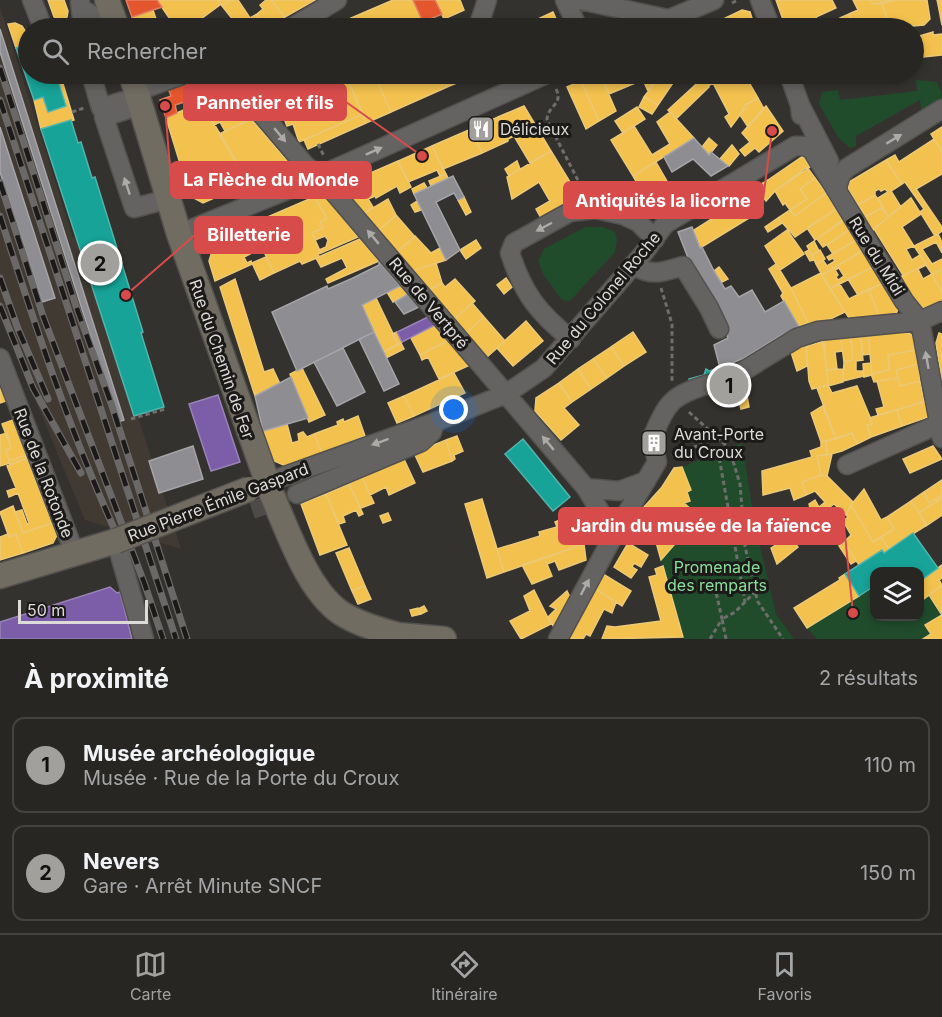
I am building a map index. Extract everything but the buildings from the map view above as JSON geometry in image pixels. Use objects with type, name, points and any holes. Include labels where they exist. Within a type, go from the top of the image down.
[{"type":"main road","points":[[107,0],[112,18]]},
{"type":"main road","name":"Rue du Chemin de Fer","points":[[137,91],[179,234],[262,489],[305,568],[324,597],[344,616],[378,630],[398,635],[444,639]]},
{"type":"main road","name":"Rue Pierre Émile Gaspard","points":[[0,576],[116,541],[262,489]]},
{"type":"street","points":[[32,0],[39,18]]},
{"type":"street","points":[[307,18],[337,0]]},
{"type":"street","points":[[481,18],[487,0]]},
{"type":"street","points":[[565,0],[573,18]]},
{"type":"street","points":[[660,0],[668,18]]},
{"type":"street","points":[[670,18],[714,0]]},
{"type":"street","points":[[760,0],[767,18]]},
{"type":"street","points":[[586,1],[663,18]]},
{"type":"street","points":[[81,5],[100,18]]},
{"type":"street","points":[[94,84],[101,108],[157,84]]},
{"type":"street","name":"Rue de Vertpré","points":[[236,84],[306,166],[320,176],[586,488],[614,535]]},
{"type":"street","points":[[179,234],[534,84]]},
{"type":"street","points":[[793,84],[800,105],[829,161],[834,165],[847,168]]},
{"type":"street","points":[[137,91],[104,117],[135,208],[168,198]]},
{"type":"street","points":[[795,146],[801,130],[800,105]]},
{"type":"street","points":[[836,190],[841,174],[847,168],[942,110]]},
{"type":"street","name":"Rue du Midi","points":[[795,146],[805,146],[812,150],[904,301],[920,321]]},
{"type":"street","name":"Rue du Colonel Roche","points":[[435,422],[506,394],[544,368],[571,339],[665,224],[795,146]]},
{"type":"street","points":[[571,339],[548,321],[531,301],[518,276],[510,253],[514,243],[570,212],[595,208],[638,222],[655,239]]},
{"type":"street","points":[[633,265],[645,273],[659,273],[683,266],[719,329]]},
{"type":"street","points":[[732,378],[797,338],[818,331],[920,321],[942,311]]},
{"type":"street","points":[[847,465],[940,431],[920,321]]},
{"type":"street","name":"Rue de la Rotonde","points":[[0,358],[75,554]]},
{"type":"street","points":[[558,639],[614,535],[646,482],[663,413],[675,398],[685,392],[710,384]]},
{"type":"street","points":[[297,495],[421,442],[432,432],[435,422]]},
{"type":"street","name":"Rue Pierre Émile Gaspard","points":[[262,489],[435,422]]},
{"type":"street","points":[[586,488],[619,491],[646,482]]},
{"type":"street","points":[[116,541],[144,639]]},
{"type":"path","points":[[553,84],[559,96],[556,104],[548,111],[547,120],[588,196]]},
{"type":"path","points":[[659,273],[661,290],[672,324],[672,387],[675,398],[729,448],[740,484],[745,546],[755,592],[758,602],[783,639]]},
{"type":"path","points":[[130,419],[165,409]]},
{"type":"path","points":[[654,449],[717,438]]},
{"type":"path","points":[[729,448],[719,457],[745,602]]},
{"type":"path","points":[[716,592],[726,639]]},
{"type":"path","points":[[710,639],[722,619],[730,615],[755,592]]},
{"type":"shaded area","points":[[0,7],[18,64],[18,84],[24,84],[73,238],[79,236],[181,549],[85,520],[0,314]]},
{"type":"green space","points":[[924,81],[937,82],[942,94],[942,104],[922,117],[920,100],[856,136],[856,146],[850,148],[838,137],[819,104],[822,92],[838,90],[840,100],[917,91],[916,84],[924,84]]},
{"type":"green space","points":[[585,227],[603,227],[615,232],[617,240],[615,252],[570,301],[562,300],[543,274],[538,261],[544,249]]},
{"type":"green space","name":"Promenade des remparts","points":[[742,443],[755,526],[776,614],[794,639],[684,639],[661,560],[679,539],[674,533],[693,511],[684,503],[689,501],[687,492],[691,490],[682,467]]},
{"type":"green space","points":[[870,589],[870,621],[924,621],[924,599],[929,595],[942,615],[926,625],[931,634],[923,639],[817,639],[807,628]]},
{"type":"tunnel","points":[[252,510],[287,498]]},
{"type":"railway","points":[[0,68],[76,306],[112,406],[187,639]]},
{"type":"railway","points":[[0,100],[176,639]]},
{"type":"railway","points":[[0,182],[43,316],[145,585],[163,639]]},
{"type":"railway","points":[[0,216],[69,418],[118,537]]},
{"type":"railway","points":[[0,278],[18,329],[48,399]]},
{"type":"railway","points":[[0,306],[33,388],[81,473]]},
{"type":"place","name":"La Flèche du Monde","points":[[165,106]]},
{"type":"place","name":"Délicieux","points":[[481,129]]},
{"type":"place","name":"Antiquités la licorne","points":[[772,131]]},
{"type":"place","name":"Pannetier et fils","points":[[422,156]]},
{"type":"place","name":"Nevers","points":[[100,263]]},
{"type":"place","name":"Billetterie","points":[[126,295]]},
{"type":"place","name":"Musée archéologique","points":[[729,385]]},
{"type":"place","name":"Avant-Porte du Croux","points":[[654,443]]},
{"type":"place","name":"Jardin du musée de la faïence","points":[[853,613]]}]
